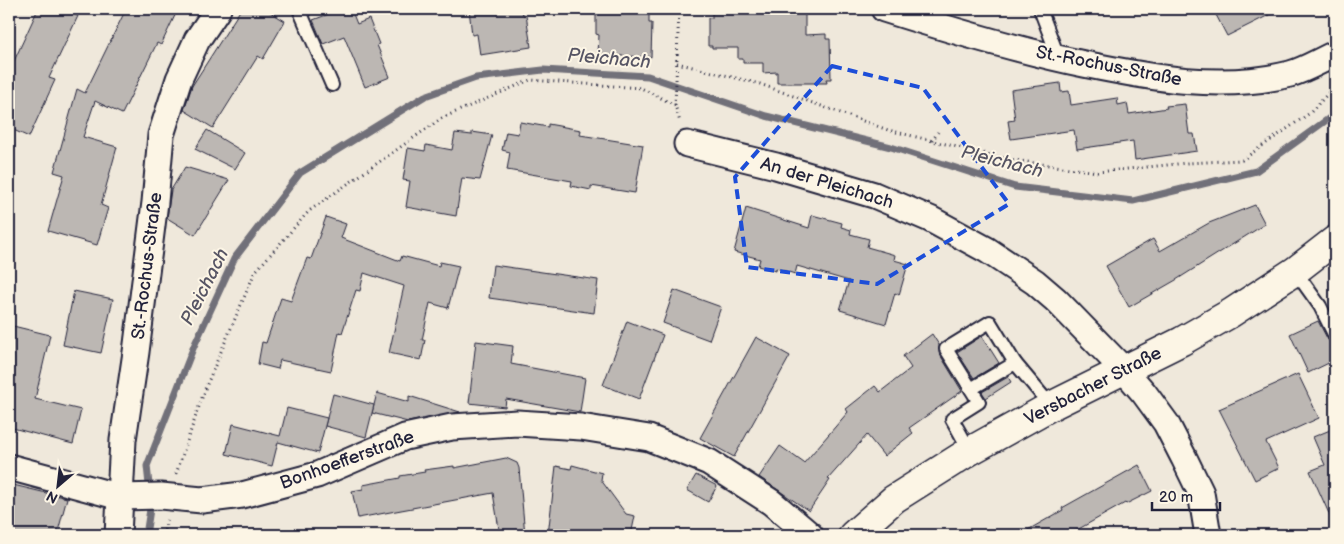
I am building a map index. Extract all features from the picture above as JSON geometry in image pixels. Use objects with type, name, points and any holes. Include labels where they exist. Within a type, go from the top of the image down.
[{"type":"main road","name":"Versbacher Straße","points":[[853,535],[894,499],[970,451],[1051,406],[1182,341],[1295,271],[1335,240]]},
{"type":"street","name":"St.-Rochus-Straße","points":[[118,535],[123,440],[136,352],[162,135],[179,79],[197,40],[218,9]]},
{"type":"street","name":"St.-Rochus-Straße","points":[[884,9],[962,34],[1059,59],[1112,70],[1183,81],[1234,82],[1291,73],[1335,54]]},
{"type":"street","name":"An der Pleichach","points":[[686,144],[776,166],[874,195],[930,219],[987,250],[1035,282],[1056,300],[1124,370],[1166,423],[1200,493],[1208,535]]},
{"type":"street","name":"Bonhoefferstraße","points":[[9,466],[120,497],[166,497],[202,500],[242,495],[317,475],[405,437],[452,427],[526,424],[581,427],[649,438],[709,462],[771,502],[810,535]]},
{"type":"lane","points":[[299,9],[332,85]]},
{"type":"lane","points":[[1040,9],[1059,59]]},
{"type":"lane","points":[[1295,271],[1320,306],[1335,336]]},
{"type":"lane","points":[[970,451],[952,419],[979,402],[946,349],[990,322],[1015,363],[1051,406]]},
{"type":"lane","points":[[971,389],[1015,363]]},
{"type":"path","points":[[166,497],[173,484],[205,389],[255,272],[309,211],[442,118],[530,80],[641,88],[675,105],[679,9]]},
{"type":"path","points":[[678,62],[760,84],[888,130],[1007,159],[1097,172],[1187,163],[1242,160],[1310,113],[1332,90],[1335,73]]},
{"type":"path","points":[[932,141],[938,132]]},
{"type":"highlighted area","points":[[832,66],[923,88],[1009,204],[877,284],[747,267],[735,177]]},
{"type":"building","points":[[38,9],[63,9],[78,16],[49,78],[55,80],[29,137],[9,128],[9,59],[14,61]]},
{"type":"building","points":[[126,9],[178,9],[161,45],[157,43],[122,114],[95,101],[83,137],[117,147],[101,205],[108,208],[97,245],[48,231],[64,175],[54,172],[77,89],[85,93]]},
{"type":"building","points":[[241,9],[265,9],[285,21],[263,59],[258,56],[213,128],[184,110],[192,86]]},
{"type":"building","points":[[342,9],[351,9],[357,24],[369,19],[390,77],[365,87],[344,36],[323,44],[313,20]]},
{"type":"building","points":[[469,9],[522,9],[523,15],[526,15],[531,47],[480,55],[477,34],[472,35]]},
{"type":"building","points":[[596,9],[649,9],[649,23],[652,23],[651,57],[598,55],[599,35],[596,34]]},
{"type":"building","points":[[712,9],[762,9],[762,12],[805,12],[805,35],[826,34],[826,39],[830,39],[831,79],[826,79],[827,83],[777,83],[777,72],[763,73],[763,63],[743,63],[743,59],[738,59],[738,48],[712,48],[712,46],[708,46],[708,18],[712,18]]},
{"type":"building","points":[[1213,9],[1281,9],[1227,36]]},
{"type":"building","points":[[1060,83],[1061,92],[1069,91],[1071,105],[1117,98],[1118,105],[1127,103],[1129,114],[1185,104],[1189,134],[1194,134],[1197,151],[1135,160],[1133,141],[1077,149],[1074,130],[1011,139],[1008,121],[1015,120],[1011,90]]},
{"type":"building","points":[[520,122],[548,127],[548,124],[581,130],[580,135],[643,145],[635,193],[591,186],[591,190],[571,186],[572,181],[507,170],[510,152],[502,150],[506,132],[518,134]]},
{"type":"building","points":[[207,130],[245,153],[235,169],[195,149]]},
{"type":"building","points":[[472,132],[492,135],[480,180],[462,178],[456,216],[406,207],[410,181],[403,180],[408,148],[425,151],[426,145],[452,150],[455,133],[472,135]]},
{"type":"building","points":[[185,167],[229,180],[195,235],[167,218],[171,190]]},
{"type":"building","points":[[1255,205],[1265,224],[1129,307],[1106,266],[1153,239],[1160,251],[1209,223]]},
{"type":"building","points":[[746,208],[809,228],[812,215],[842,223],[841,227],[851,230],[850,234],[869,239],[867,247],[895,255],[894,260],[908,264],[899,295],[895,293],[886,324],[840,310],[849,281],[797,266],[795,274],[776,268],[776,271],[758,266],[760,259],[734,252]]},
{"type":"building","points":[[326,217],[346,224],[341,238],[400,261],[402,256],[439,266],[440,262],[459,266],[448,308],[430,303],[422,340],[425,340],[421,360],[389,353],[404,286],[364,273],[360,291],[356,290],[342,333],[339,332],[331,371],[280,360],[278,369],[258,364],[262,342],[266,343],[281,298],[291,301],[307,258],[311,259]]},
{"type":"building","points":[[493,265],[598,280],[594,313],[489,298]]},
{"type":"building","points":[[674,290],[721,307],[709,340],[663,323]]},
{"type":"building","points":[[74,291],[113,299],[101,353],[63,345]]},
{"type":"building","points":[[627,321],[663,335],[639,399],[603,385]]},
{"type":"building","points":[[1318,321],[1328,340],[1335,344],[1335,360],[1308,373],[1290,334]]},
{"type":"building","points":[[9,325],[50,335],[35,399],[81,410],[73,444],[9,427]]},
{"type":"building","points":[[932,334],[939,345],[939,353],[962,391],[909,428],[913,433],[884,456],[867,435],[828,479],[830,480],[809,511],[759,477],[780,446],[804,463],[848,412],[846,409],[875,386],[880,392],[911,368],[903,356]]},
{"type":"building","points":[[982,336],[999,363],[974,378],[957,352]]},
{"type":"building","points":[[756,337],[790,356],[734,457],[700,438]]},
{"type":"building","points":[[476,341],[513,346],[511,364],[585,378],[580,412],[506,399],[505,407],[469,403]]},
{"type":"building","points":[[1298,374],[1319,418],[1266,442],[1279,468],[1255,480],[1219,409]]},
{"type":"building","points":[[1008,377],[1011,382],[986,398],[982,392]]},
{"type":"building","points":[[377,393],[409,402],[409,396],[460,412],[408,422],[372,413]]},
{"type":"building","points":[[333,394],[374,405],[366,437],[325,426]]},
{"type":"building","points":[[287,408],[327,418],[318,453],[278,442],[272,466],[226,454],[233,424],[280,436]]},
{"type":"building","points":[[1335,428],[1335,527],[1310,471],[1325,465],[1313,437]]},
{"type":"building","points":[[506,458],[517,463],[519,468],[525,535],[500,535],[493,493],[358,518],[352,491],[363,489],[363,485],[425,472],[424,470],[454,466],[454,468]]},
{"type":"building","points":[[572,465],[602,473],[601,480],[626,514],[635,516],[631,535],[548,535],[556,466],[571,469]]},
{"type":"building","points":[[1139,465],[1152,491],[1125,503],[1068,535],[1019,535],[1063,510],[1062,508]]},
{"type":"building","points":[[696,475],[717,486],[708,502],[687,490]]},
{"type":"building","points":[[9,484],[67,498],[57,535],[9,535]]},
{"type":"waterway","name":"Pleichach","points":[[146,535],[151,503],[147,466],[194,346],[234,259],[300,173],[425,96],[476,78],[543,70],[648,76],[766,116],[891,147],[1015,187],[1133,201],[1256,171],[1335,114]]}]
